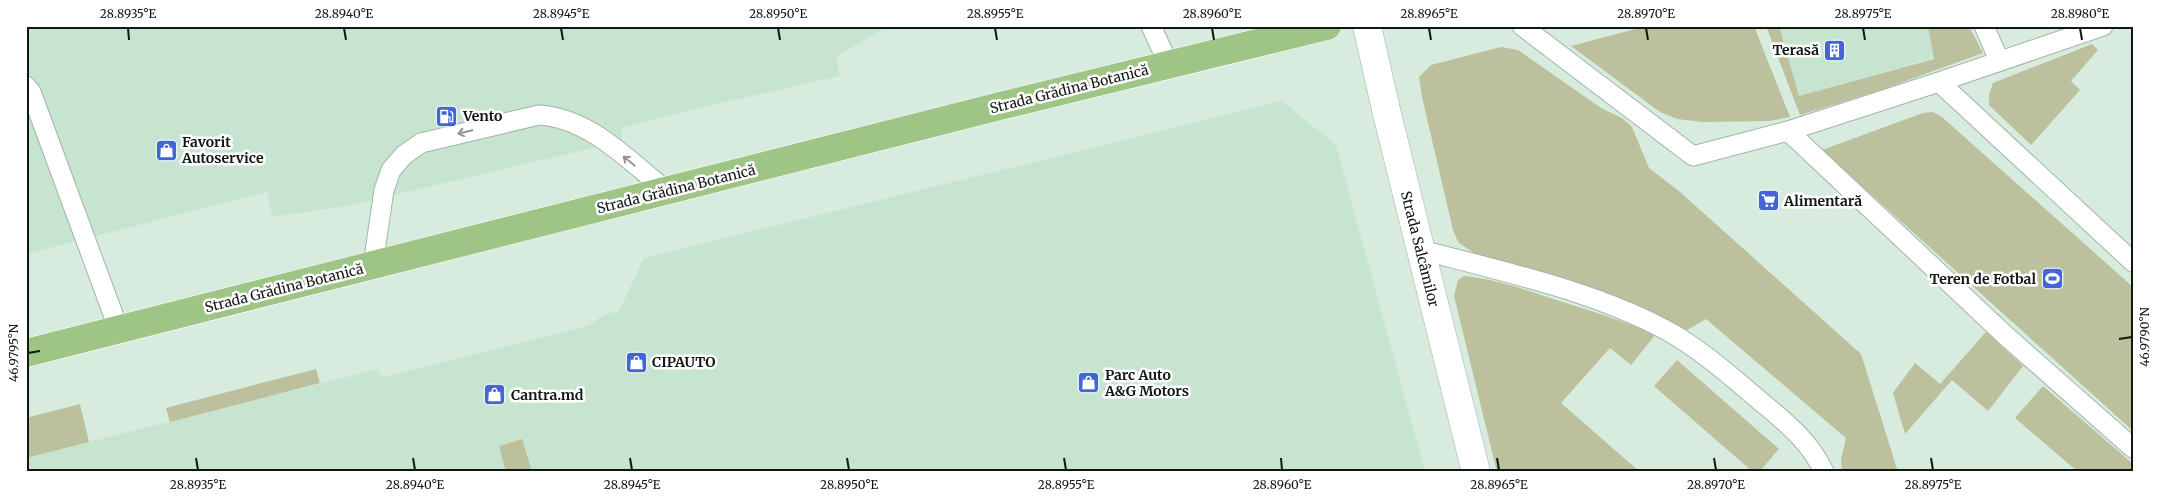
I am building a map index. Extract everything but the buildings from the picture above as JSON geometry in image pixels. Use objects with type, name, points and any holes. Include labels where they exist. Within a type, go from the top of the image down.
[{"type":"main road","name":"Strada Grădina Botanică","points":[[26,353],[1327,26]]},
{"type":"street","name":"Strada Salcâmilor","points":[[1367,26],[1476,472]]},
{"type":"lane","points":[[1151,26],[1169,65]]},
{"type":"lane","points":[[1522,26],[1693,156],[1788,131],[2103,26]]},
{"type":"lane","points":[[1984,26],[1999,60]]},
{"type":"lane","points":[[1939,82],[2133,262]]},
{"type":"lane","points":[[26,86],[31,92],[119,330]]},
{"type":"lane","points":[[373,265],[384,190],[391,170],[404,155],[421,143],[539,114],[556,116],[590,130],[667,191]]},
{"type":"lane","points":[[1788,131],[2006,336],[2133,448]]},
{"type":"lane","points":[[1421,250],[1594,300],[1677,337],[1704,355],[1802,438],[1819,461],[1824,472]]},
{"type":"shaded area","points":[[26,26],[888,26],[836,57],[840,76],[621,128],[623,141],[347,206],[272,217],[267,192],[26,254]]},
{"type":"shaded area","points":[[1647,26],[1754,26],[1790,117],[1769,121],[1702,122],[1677,119],[1660,112],[1571,46]]},
{"type":"shaded area","points":[[1766,26],[1779,26],[1799,96],[1934,59],[1928,26],[1969,26],[1983,53],[1881,90],[1800,115]]},
{"type":"shaded area","points":[[1779,26],[1928,26],[1934,58],[1799,96]]},
{"type":"shaded area","points":[[2092,44],[2098,50],[2071,81],[2080,90],[2031,145],[1989,105],[1989,94],[1993,83]]},
{"type":"shaded area","points":[[1501,47],[1518,50],[1601,108],[1622,118],[1632,127],[1649,168],[1680,192],[1861,354],[1898,472],[1842,472],[1841,460],[1846,438],[1706,319],[1687,330],[1608,296],[1478,256],[1458,242],[1453,230],[1419,77],[1431,65]]},
{"type":"shaded area","points":[[1282,101],[1336,145],[1425,472],[26,472],[26,458],[378,369],[382,377],[590,325],[603,315],[619,311],[644,258]]},
{"type":"shaded area","points":[[1933,112],[1942,117],[2133,287],[2133,431],[1822,150],[1923,113]]},
{"type":"shaded area","points":[[1464,276],[1487,279],[1520,288],[1617,320],[1655,335],[1631,365],[1610,348],[1561,403],[1640,472],[1497,472],[1454,296],[1458,280]]},
{"type":"shaded area","points":[[1986,332],[2023,366],[1988,411],[1952,380],[1905,434],[1893,393],[1915,363],[1940,384]]},
{"type":"shaded area","points":[[1677,360],[1779,449],[1759,472],[1753,472],[1654,386]]},
{"type":"shaded area","points":[[316,369],[320,383],[170,422],[166,408]]},
{"type":"shaded area","points":[[2043,386],[2133,464],[2133,472],[2078,472],[2015,418]]},
{"type":"shaded area","points":[[80,404],[89,442],[26,458],[26,418]]},
{"type":"shaded area","points":[[522,439],[532,472],[506,472],[499,446]]},
{"type":"place","name":"Terasă","points":[[1835,50]]},
{"type":"place","name":"Vento","points":[[447,116]]},
{"type":"place","name":"Favorit Autoservice","points":[[166,150]]},
{"type":"place","name":"Alimentară","points":[[1768,201]]},
{"type":"place","name":"Teren de Fotbal","points":[[2052,279]]},
{"type":"place","name":"CIPAUTO","points":[[636,362]]},
{"type":"place","name":"Parc Auto A&G Motors","points":[[1089,383]]},
{"type":"place","name":"Cantra.md","points":[[495,395]]}]
